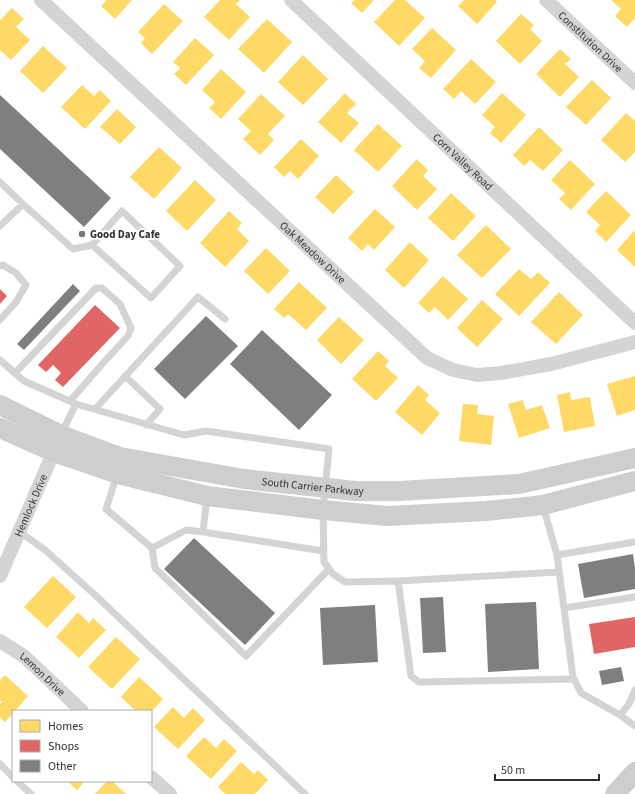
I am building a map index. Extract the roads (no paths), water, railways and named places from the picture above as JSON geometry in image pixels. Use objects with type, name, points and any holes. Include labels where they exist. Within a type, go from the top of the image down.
[{"type":"main road","name":"South Carrier Parkway","points":[[0,405],[58,444],[118,474],[207,496],[388,516],[486,511],[543,505],[633,482]]},
{"type":"main road","name":"South Carrier Parkway","points":[[0,428],[58,444],[120,457],[244,479],[354,491],[399,491],[519,484],[635,458]]},
{"type":"main road","points":[[615,794],[635,772]]},
{"type":"street","name":"Oak Meadow Drive","points":[[41,0],[427,358],[453,370],[477,375],[551,364],[635,342]]},
{"type":"street","name":"Corn Valley Road","points":[[291,0],[635,323]]},
{"type":"street","name":"Constitution Drive","points":[[546,0],[635,83]]},
{"type":"street","name":"Hemlock Drive","points":[[0,576],[58,444]]},
{"type":"street","name":"Lemon Drive","points":[[0,641],[25,657],[81,710]]},
{"type":"street","points":[[152,778],[170,794]]},
{"type":"lane","points":[[0,182],[22,204],[74,249],[92,245],[122,211],[180,266],[151,298],[92,245]]},
{"type":"lane","points":[[0,226],[22,204]]},
{"type":"lane","points":[[0,266],[3,265],[16,273],[26,285],[16,302],[0,320]]},
{"type":"lane","points":[[15,373],[96,288],[102,288],[120,304],[131,328],[128,336],[104,362],[73,403],[58,444]]},
{"type":"lane","points":[[95,409],[198,298],[226,319]]},
{"type":"lane","points":[[0,360],[24,380],[73,403],[184,435],[206,431],[329,449],[323,510],[324,562],[333,574],[346,582],[398,581],[560,572]]},
{"type":"lane","points":[[125,376],[160,409],[146,424]]},
{"type":"lane","points":[[118,474],[106,509],[152,548],[155,568],[246,656],[329,569]]},
{"type":"lane","points":[[203,532],[207,496]]},
{"type":"lane","points":[[543,505],[557,555],[574,679],[581,693],[620,715],[635,726]]},
{"type":"lane","points":[[152,548],[186,530],[324,551]]},
{"type":"lane","points":[[20,532],[44,550],[94,594],[305,794]]},
{"type":"lane","points":[[557,555],[635,542]]},
{"type":"lane","points":[[398,581],[411,676],[418,682],[574,679]]},
{"type":"lane","points":[[564,608],[635,597]]},
{"type":"lane","points":[[620,715],[629,704],[635,690]]},
{"type":"lane","points":[[0,764],[12,776]]},
{"type":"lane","points":[[18,782],[29,793]]},
{"type":"place","name":"Good Day Cafe","points":[[82,234]]}]
